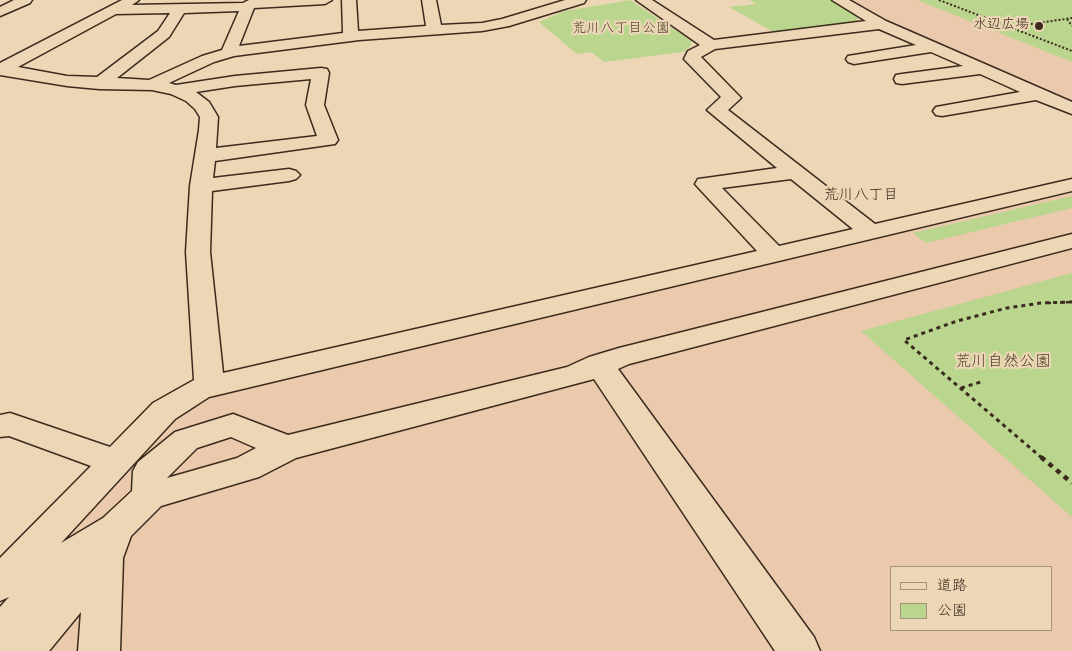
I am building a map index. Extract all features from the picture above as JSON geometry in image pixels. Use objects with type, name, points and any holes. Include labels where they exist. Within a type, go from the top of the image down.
[{"type":"street","points":[[0,12],[25,0]]},
{"type":"street","points":[[1,69],[132,0]]},
{"type":"street","points":[[228,54],[249,4],[324,0]]},
{"type":"street","points":[[349,0],[351,36]]},
{"type":"street","points":[[428,0],[434,30]]},
{"type":"street","points":[[152,86],[208,59],[228,54],[351,36],[482,27],[504,23],[579,0]]},
{"type":"street","points":[[643,0],[711,45]]},
{"type":"street","points":[[839,0],[881,24],[1072,109]]},
{"type":"street","points":[[859,0],[906,25],[1072,97]]},
{"type":"street","points":[[113,10],[248,7]]},
{"type":"street","points":[[99,84],[164,34],[179,10]]},
{"type":"street","points":[[870,231],[716,110],[732,98],[692,59],[694,54],[711,45],[881,24]]},
{"type":"street","points":[[854,59],[934,47]]},
{"type":"street","points":[[1,69],[67,81],[152,86],[176,90],[192,97],[203,106],[210,117],[202,186],[198,252],[210,386]]},
{"type":"street","points":[[902,79],[982,69]]},
{"type":"street","points":[[176,90],[235,81],[321,73],[316,105],[328,140],[206,156]]},
{"type":"street","points":[[942,111],[1039,94]]},
{"type":"street","points":[[774,254],[706,184],[797,172]]},
{"type":"street","points":[[202,186],[288,175]]},
{"type":"street","points":[[0,584],[164,411],[199,389],[1072,184]]},
{"type":"street","points":[[23,651],[149,496],[247,468],[286,448],[576,375],[619,357],[1072,240]]},
{"type":"street","points":[[599,364],[799,651]]},
{"type":"street","points":[[0,426],[10,424],[116,462]]},
{"type":"street","points":[[149,496],[150,471],[186,440],[233,425],[286,448]]},
{"type":"street","points":[[0,636],[69,558],[110,543]]},
{"type":"street","points":[[99,651],[110,543]]},
{"type":"path","points":[[939,0],[1072,51]]},
{"type":"path","points":[[1010,27],[1072,18]]},
{"type":"path","points":[[1067,19],[1072,26]]},
{"type":"path","points":[[1072,302],[1041,303],[1007,308],[957,321],[904,340],[1072,483]]},
{"type":"path","points":[[961,388],[984,381]]},
{"type":"shaded area","points":[[848,0],[1072,0],[1072,104],[891,24]]},
{"type":"shaded area","points":[[1072,193],[1072,651],[0,651],[0,611],[178,417],[221,393]]},
{"type":"green space","name":"荒川八丁目公園","points":[[630,0],[692,41],[690,47],[683,52],[604,62],[591,52],[577,54],[539,22],[565,11]]},
{"type":"green space","points":[[750,0],[831,0],[858,17],[856,22],[775,33],[729,7],[756,4]]},
{"type":"green space","name":"水辺広場","points":[[917,0],[1072,0],[1072,62]]},
{"type":"green space","points":[[1072,196],[1072,208],[926,243],[913,233]]},
{"type":"green space","name":"荒川自然公園","points":[[1072,273],[1072,517],[861,331]]},
{"type":"place","name":"水辺広場","points":[[1039,26]]},
{"type":"district","name":"荒川八丁目","points":[[861,197]]}]
